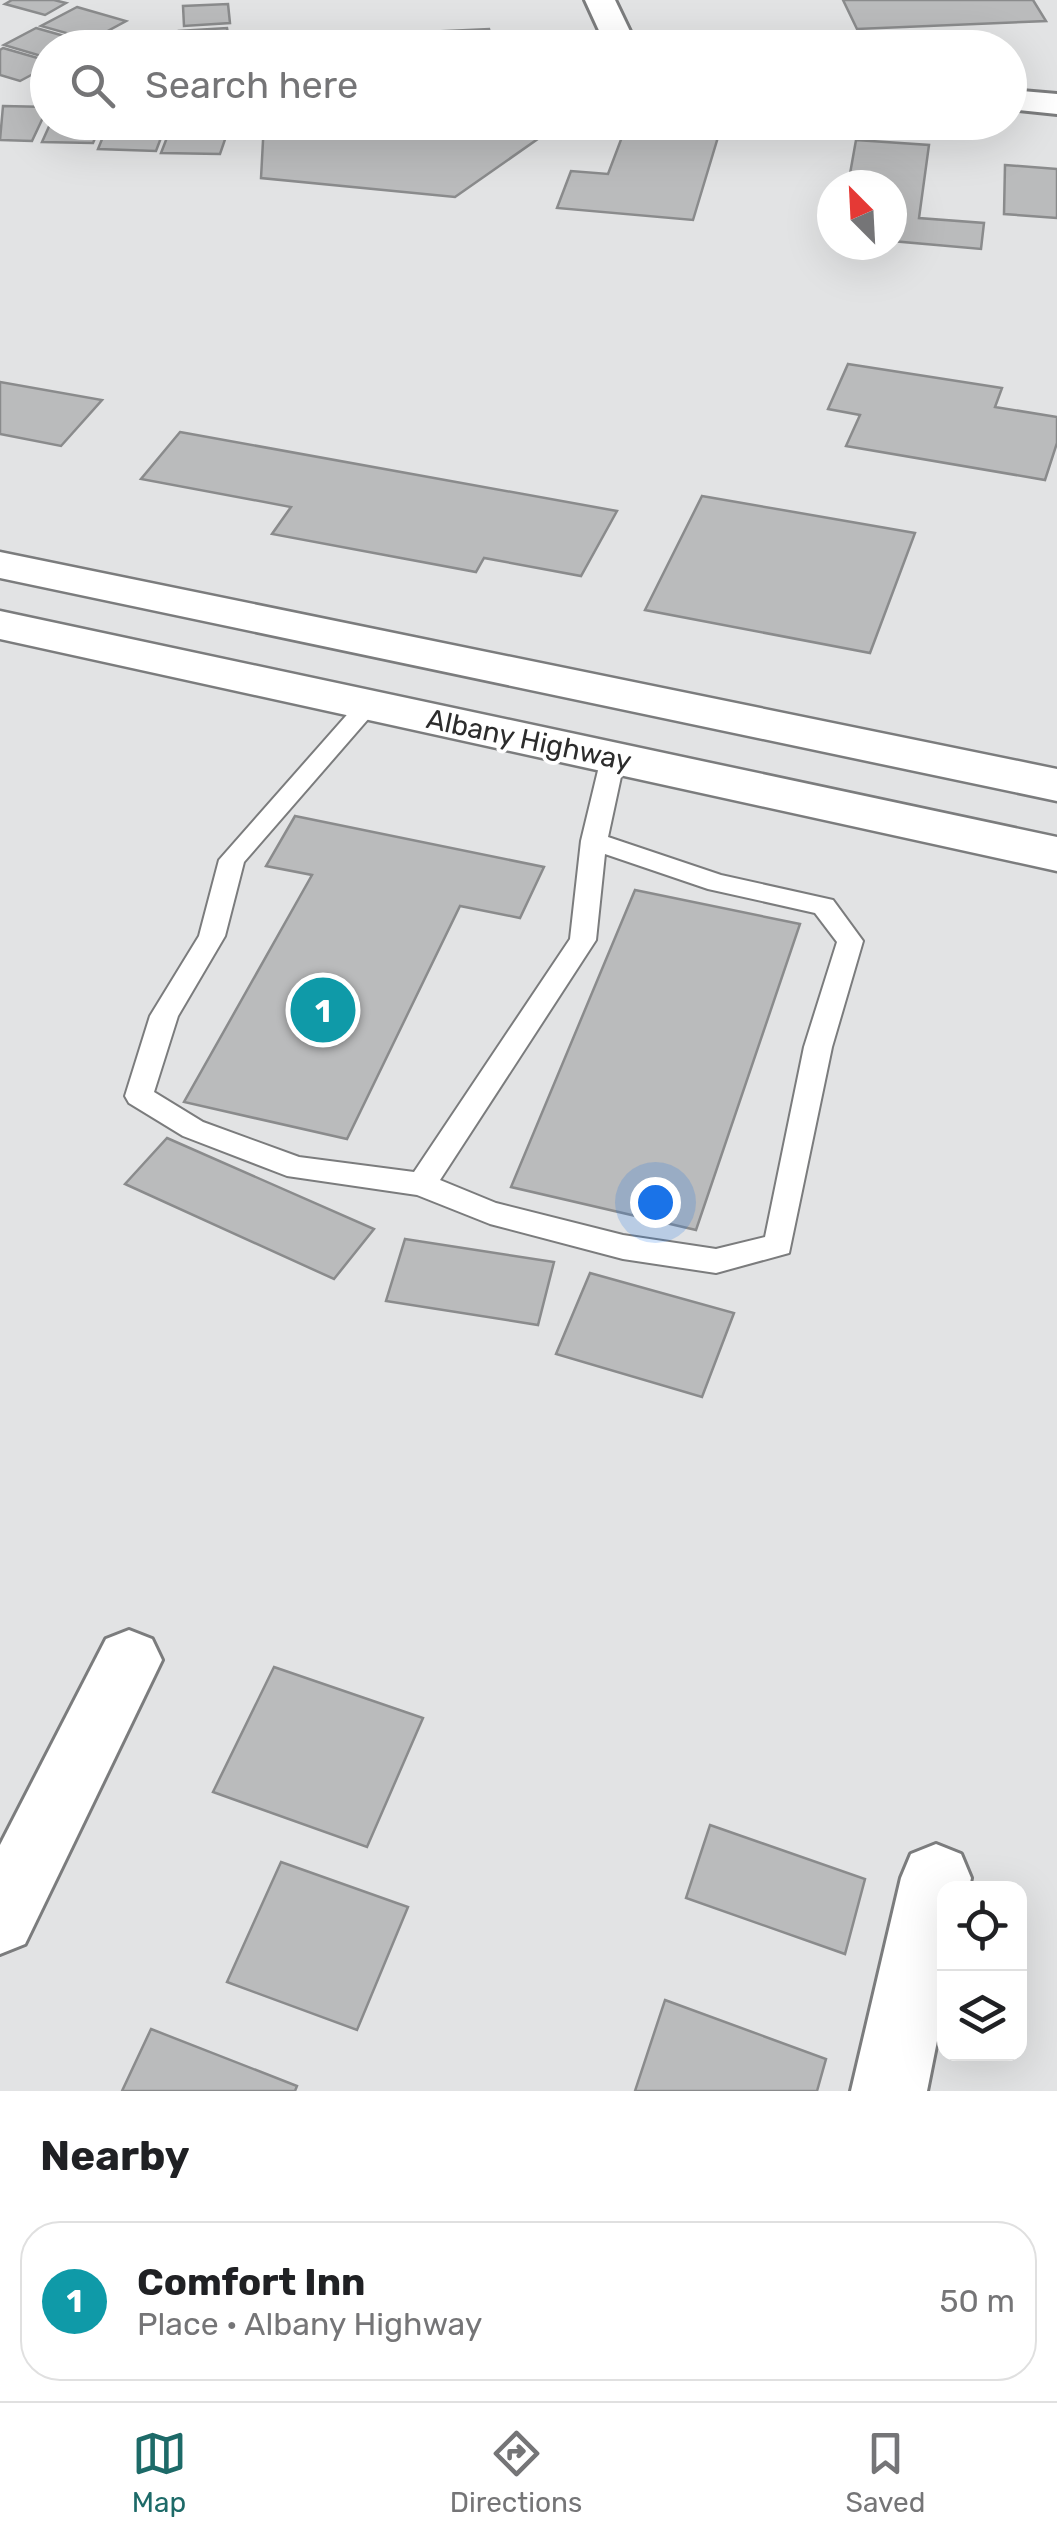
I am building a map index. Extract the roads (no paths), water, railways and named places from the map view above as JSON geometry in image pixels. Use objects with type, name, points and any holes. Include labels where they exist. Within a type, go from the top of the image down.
[{"type":"highway","points":[[0,565],[1057,785]]},
{"type":"highway","name":"Albany Highway","points":[[0,625],[1057,854]]},
{"type":"street","points":[[600,0],[614,30]]},
{"type":"street","points":[[1027,101],[1057,104]]},
{"type":"street","points":[[0,1920],[129,1660]]},
{"type":"street","points":[[889,2091],[936,1878]]},
{"type":"lane","points":[[368,705],[232,860],[212,936],[164,1016],[139,1096],[194,1129],[297,1168],[421,1184],[490,1212],[623,1247],[716,1261],[778,1245],[818,1048],[850,942],[824,906],[717,883],[594,841]]},
{"type":"lane","points":[[421,1184],[482,1098],[583,940],[594,841],[612,758]]},
{"type":"place","name":"Comfort Inn","points":[[323,1010]]}]
